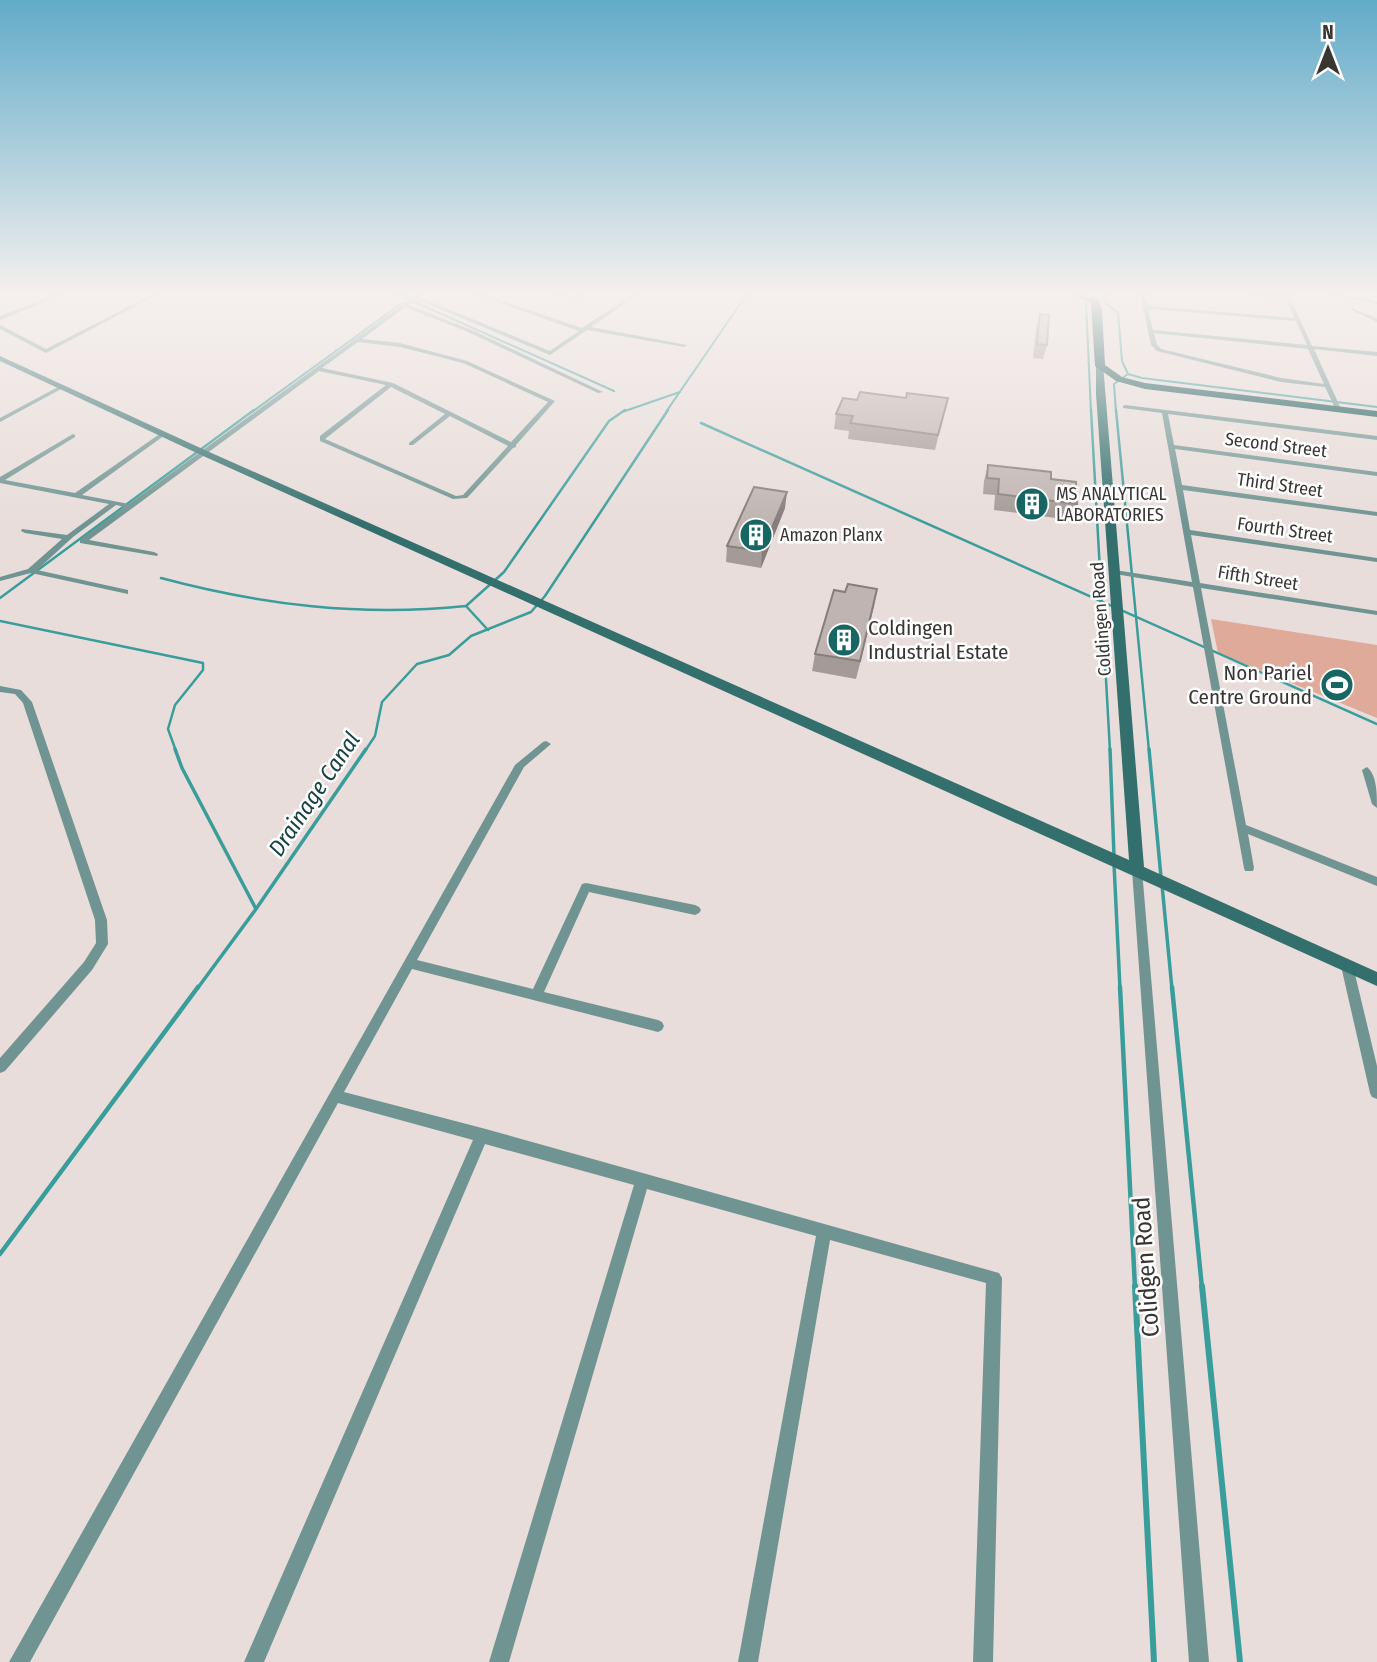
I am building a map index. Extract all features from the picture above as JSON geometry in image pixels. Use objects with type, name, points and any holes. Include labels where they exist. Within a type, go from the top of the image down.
[{"type":"main road","points":[[21,369],[1377,979]]},
{"type":"main road","name":"Coldingen Road","points":[[1100,369],[1124,574],[1137,870]]},
{"type":"main road","points":[[1104,369],[1125,381]]},
{"type":"main road","points":[[1100,382],[1125,381],[1186,392],[1377,414]]},
{"type":"street","points":[[83,541],[318,369],[391,384],[514,446]]},
{"type":"street","points":[[391,384],[322,437],[322,440],[460,499],[465,498],[514,446],[552,400],[480,369]]},
{"type":"street","points":[[550,369],[600,392]]},
{"type":"street","points":[[1233,369],[1280,380],[1329,386]]},
{"type":"street","points":[[1321,369],[1338,409]]},
{"type":"street","points":[[0,420],[60,388]]},
{"type":"street","points":[[1125,407],[1377,438]]},
{"type":"street","points":[[1165,412],[1249,868]]},
{"type":"street","points":[[411,444],[449,414]]},
{"type":"street","points":[[77,495],[163,434]]},
{"type":"street","points":[[0,481],[73,436]]},
{"type":"street","name":"Second Street","points":[[1171,447],[1377,474]]},
{"type":"street","points":[[0,481],[131,506]]},
{"type":"street","name":"Third Street","points":[[1179,487],[1377,514]]},
{"type":"street","points":[[31,571],[67,538],[116,502]]},
{"type":"street","points":[[25,531],[154,554]]},
{"type":"street","name":"Fourth Street","points":[[1188,532],[1377,560]]},
{"type":"street","points":[[0,579],[31,571],[125,592]]},
{"type":"street","name":"Fifth Street","points":[[1124,574],[1377,613]]},
{"type":"street","points":[[0,690],[18,692],[27,702],[100,920],[102,944],[88,966],[0,1067]]},
{"type":"street","points":[[19,1662],[520,765],[546,744]]},
{"type":"street","points":[[1367,771],[1377,804]]},
{"type":"street","points":[[1243,828],[1377,882]]},
{"type":"street","name":"Colidgen Road","points":[[1137,870],[1199,1662]]},
{"type":"street","points":[[536,996],[586,887],[695,910]]},
{"type":"street","points":[[409,963],[658,1026]]},
{"type":"street","points":[[1347,966],[1377,1093]]},
{"type":"street","points":[[337,1096],[994,1278],[983,1662]]},
{"type":"street","points":[[254,1662],[482,1135]]},
{"type":"street","points":[[499,1662],[642,1182]]},
{"type":"street","points":[[748,1662],[824,1233]]},
{"type":"shaded area","name":"Non Pariel Centre Ground","points":[[1211,619],[1377,645],[1377,718],[1218,653]]},
{"type":"building","points":[[860,392],[906,398],[907,393],[948,398],[938,435],[850,423],[853,416],[836,414],[843,398],[857,400]]},
{"type":"building","points":[[988,465],[1051,472],[1051,479],[1076,482],[1077,504],[998,494],[999,479],[987,478]]},
{"type":"building","name":"Amazon Planx","points":[[754,487],[787,492],[762,551],[727,546]]},
{"type":"building","name":"Coldingen Industrial Estate","points":[[848,584],[877,589],[860,661],[815,654],[834,590],[845,592]]},
{"type":"waterway","points":[[252,412],[312,369]]},
{"type":"waterway","points":[[564,369],[614,391]]},
{"type":"waterway","name":"Drainage Canal","points":[[680,392],[696,369]]},
{"type":"waterway","points":[[1089,369],[1091,412]]},
{"type":"waterway","points":[[1125,369],[1128,374]]},
{"type":"waterway","points":[[1116,412],[1114,384],[1128,374]]},
{"type":"waterway","points":[[1128,374],[1142,378],[1377,407]]},
{"type":"waterway","points":[[622,412],[680,392]]},
{"type":"waterway","name":"Drainage Canal","points":[[666,412],[680,392]]},
{"type":"waterway","points":[[0,598],[254,410]]},
{"type":"waterway","name":"Drainage Canal","points":[[487,629],[531,612],[545,596],[668,410]]},
{"type":"waterway","points":[[1091,410],[1102,601]]},
{"type":"waterway","points":[[1116,410],[1136,617]]},
{"type":"waterway","points":[[466,606],[504,572],[609,421],[622,412]]},
{"type":"waterway","points":[[701,423],[1102,601]]},
{"type":"waterway","points":[[161,578],[236,595],[312,606],[388,610],[466,606]]},
{"type":"waterway","points":[[1102,601],[1136,617]]},
{"type":"waterway","points":[[1102,601],[1110,751]]},
{"type":"waterway","points":[[466,606],[487,629]]},
{"type":"waterway","points":[[1136,617],[1377,724]]},
{"type":"waterway","points":[[1136,617],[1149,751]]},
{"type":"waterway","points":[[0,621],[203,663],[203,670],[175,705],[168,729],[176,751]]},
{"type":"waterway","name":"Drainage Canal","points":[[365,751],[375,736],[382,702],[417,664],[449,655],[471,636],[487,629]]},
{"type":"waterway","points":[[175,749],[182,768],[256,909]]},
{"type":"waterway","name":"Drainage Canal","points":[[256,909],[366,749]]},
{"type":"waterway","points":[[1110,749],[1114,856]]},
{"type":"waterway","points":[[1149,749],[1161,877]]},
{"type":"waterway","points":[[1114,864],[1120,989]]},
{"type":"waterway","points":[[1162,885],[1172,989]]},
{"type":"waterway","name":"Drainage Canal","points":[[197,989],[256,909]]},
{"type":"waterway","name":"Drainage Canal","points":[[0,1254],[198,987]]},
{"type":"waterway","points":[[1120,987],[1135,1288]]},
{"type":"waterway","points":[[1172,987],[1202,1288]]},
{"type":"waterway","points":[[1135,1286],[1154,1662]]},
{"type":"waterway","points":[[1202,1286],[1240,1662]]},
{"type":"place","name":"MS ANALYTICAL LABORATORIES","points":[[1032,504]]},
{"type":"place","name":"Amazon Planx","points":[[756,535]]},
{"type":"place","name":"Coldingen Industrial Estate","points":[[844,640]]},
{"type":"place","name":"Non Pariel Centre Ground","points":[[1337,685]]}]
